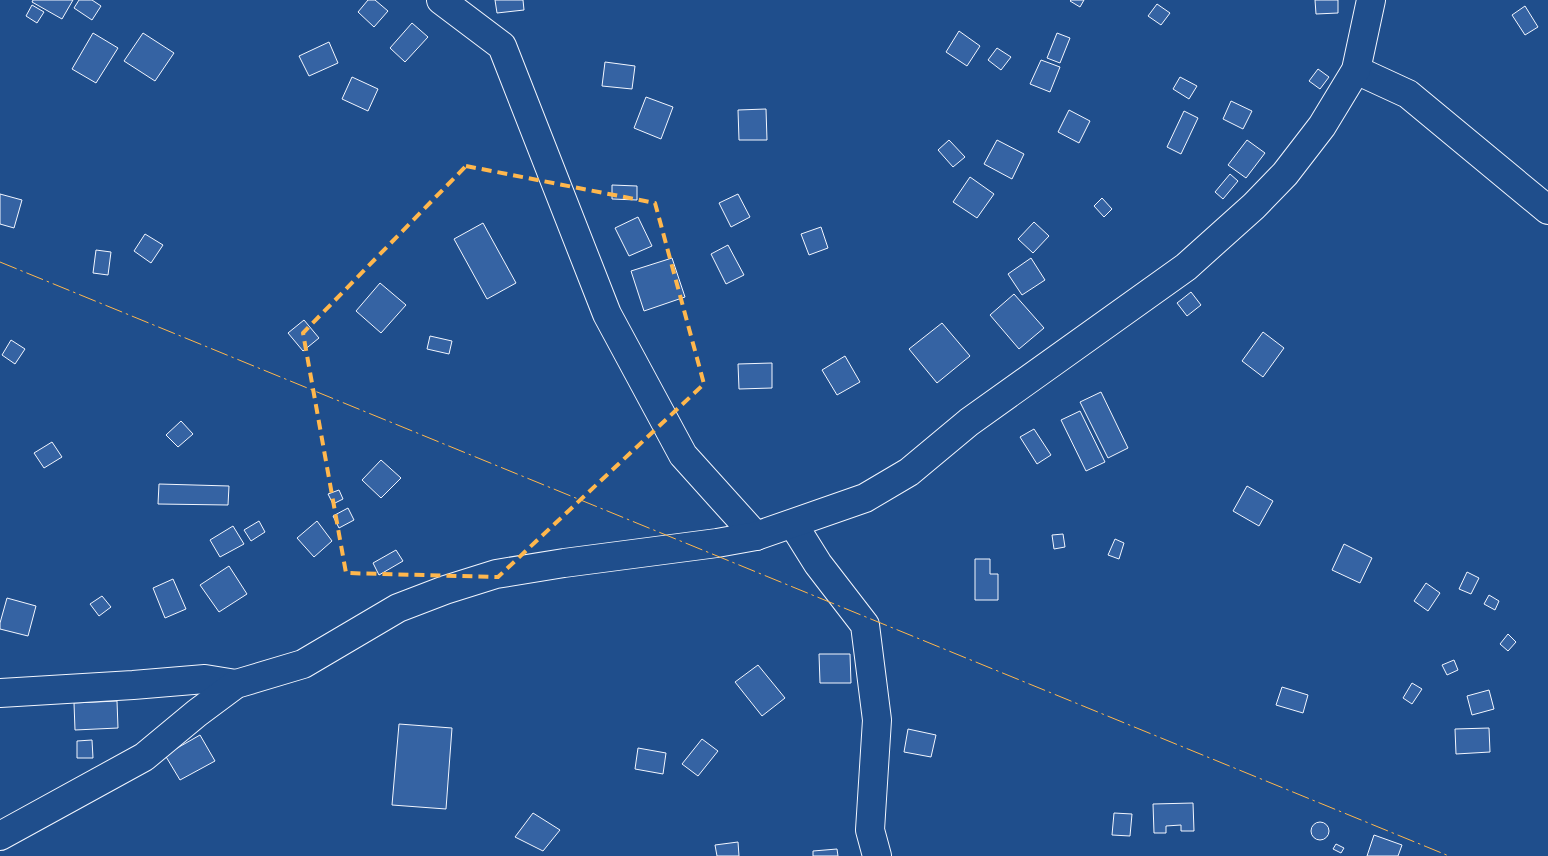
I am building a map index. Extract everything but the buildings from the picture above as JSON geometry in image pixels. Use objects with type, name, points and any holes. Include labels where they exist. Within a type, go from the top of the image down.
[{"type":"street","points":[[441,0],[502,46],[607,314],[683,455],[756,536]]},
{"type":"street","points":[[0,836],[144,757],[196,713],[236,684],[303,664],[398,608],[474,580],[496,574],[756,536],[865,498],[909,472],[969,422],[1186,267],[1254,206],[1285,174],[1322,126],[1356,70],[1371,0]]},
{"type":"street","points":[[1356,70],[1408,94],[1548,210]]},
{"type":"street","points":[[793,524],[818,564],[865,625],[877,720],[870,830],[877,856]]},
{"type":"street","points":[[0,693],[205,679],[236,684]]},
{"type":"street","points":[[0,854],[4,856]]},
{"type":"highlighted area","points":[[466,166],[655,203],[704,384],[498,577],[346,573],[303,333]]},
{"type":"power","points":[[0,262],[1449,856]]}]
